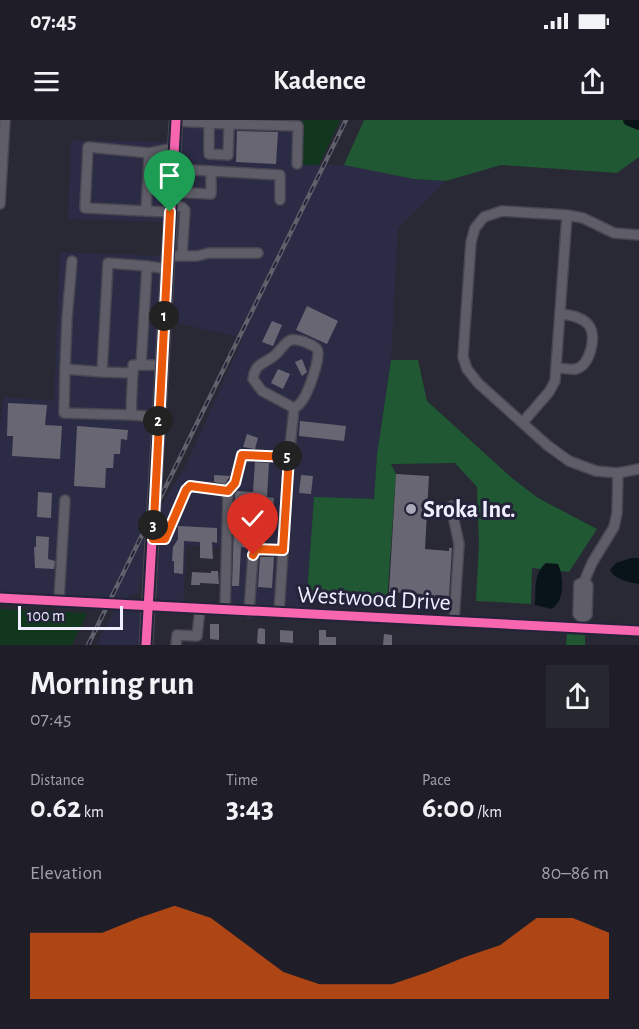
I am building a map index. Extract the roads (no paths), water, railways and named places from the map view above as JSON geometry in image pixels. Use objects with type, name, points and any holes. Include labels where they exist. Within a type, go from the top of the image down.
[{"type":"main road","points":[[147,645],[176,121]]},
{"type":"street","points":[[0,204],[5,120]]},
{"type":"street","points":[[176,121],[297,126],[297,164]]},
{"type":"street","points":[[209,124],[208,154],[228,155],[229,124]]},
{"type":"street","points":[[174,148],[149,153],[88,147],[84,208],[146,212],[183,207],[185,210],[182,256]]},
{"type":"street","points":[[146,212],[149,153]]},
{"type":"street","points":[[173,169],[280,176],[280,200]]},
{"type":"street","points":[[171,192],[211,194],[211,171]]},
{"type":"street","points":[[639,235],[614,233],[583,218],[567,215],[502,211],[484,217],[475,228],[471,242],[464,330],[465,363],[478,383],[547,445],[569,461],[596,471],[618,473],[639,469]]},
{"type":"street","points":[[523,422],[549,392],[555,381],[567,215]]},
{"type":"street","points":[[168,256],[258,253]]},
{"type":"street","points":[[72,261],[67,318],[64,413],[159,417]]},
{"type":"street","points":[[102,372],[108,263],[167,269]]},
{"type":"street","points":[[141,365],[147,266]]},
{"type":"street","points":[[557,368],[576,369],[582,365],[591,344],[591,332],[586,323],[573,315],[561,314]]},
{"type":"street","points":[[279,613],[294,408],[305,396],[319,352],[317,348],[294,339],[288,341],[273,357],[260,363],[253,379],[262,391],[294,408]]},
{"type":"street","points":[[131,415],[133,364],[162,365]]},
{"type":"street","points":[[65,369],[133,373]]},
{"type":"street","points":[[225,610],[228,491],[235,483],[242,455],[289,457]]},
{"type":"street","points":[[582,623],[578,614],[579,584],[584,582],[592,563],[614,527],[617,513],[618,473]]},
{"type":"street","points":[[153,539],[165,539],[186,490],[190,486],[228,491]]},
{"type":"street","points":[[59,600],[65,500]]},
{"type":"street","points":[[451,506],[459,544],[454,622]]},
{"type":"street","points":[[249,612],[253,555],[256,549],[283,550]]},
{"type":"street","name":"Westwood Drive","points":[[0,598],[454,622],[582,623],[639,631]]},
{"type":"street","points":[[176,645],[177,635],[197,636],[200,609]]},
{"type":"waterway","points":[[629,120],[639,124]]},
{"type":"railway","points":[[88,645],[346,120]]},
{"type":"place","name":"Sroka Inc.","points":[[411,509]]}]
